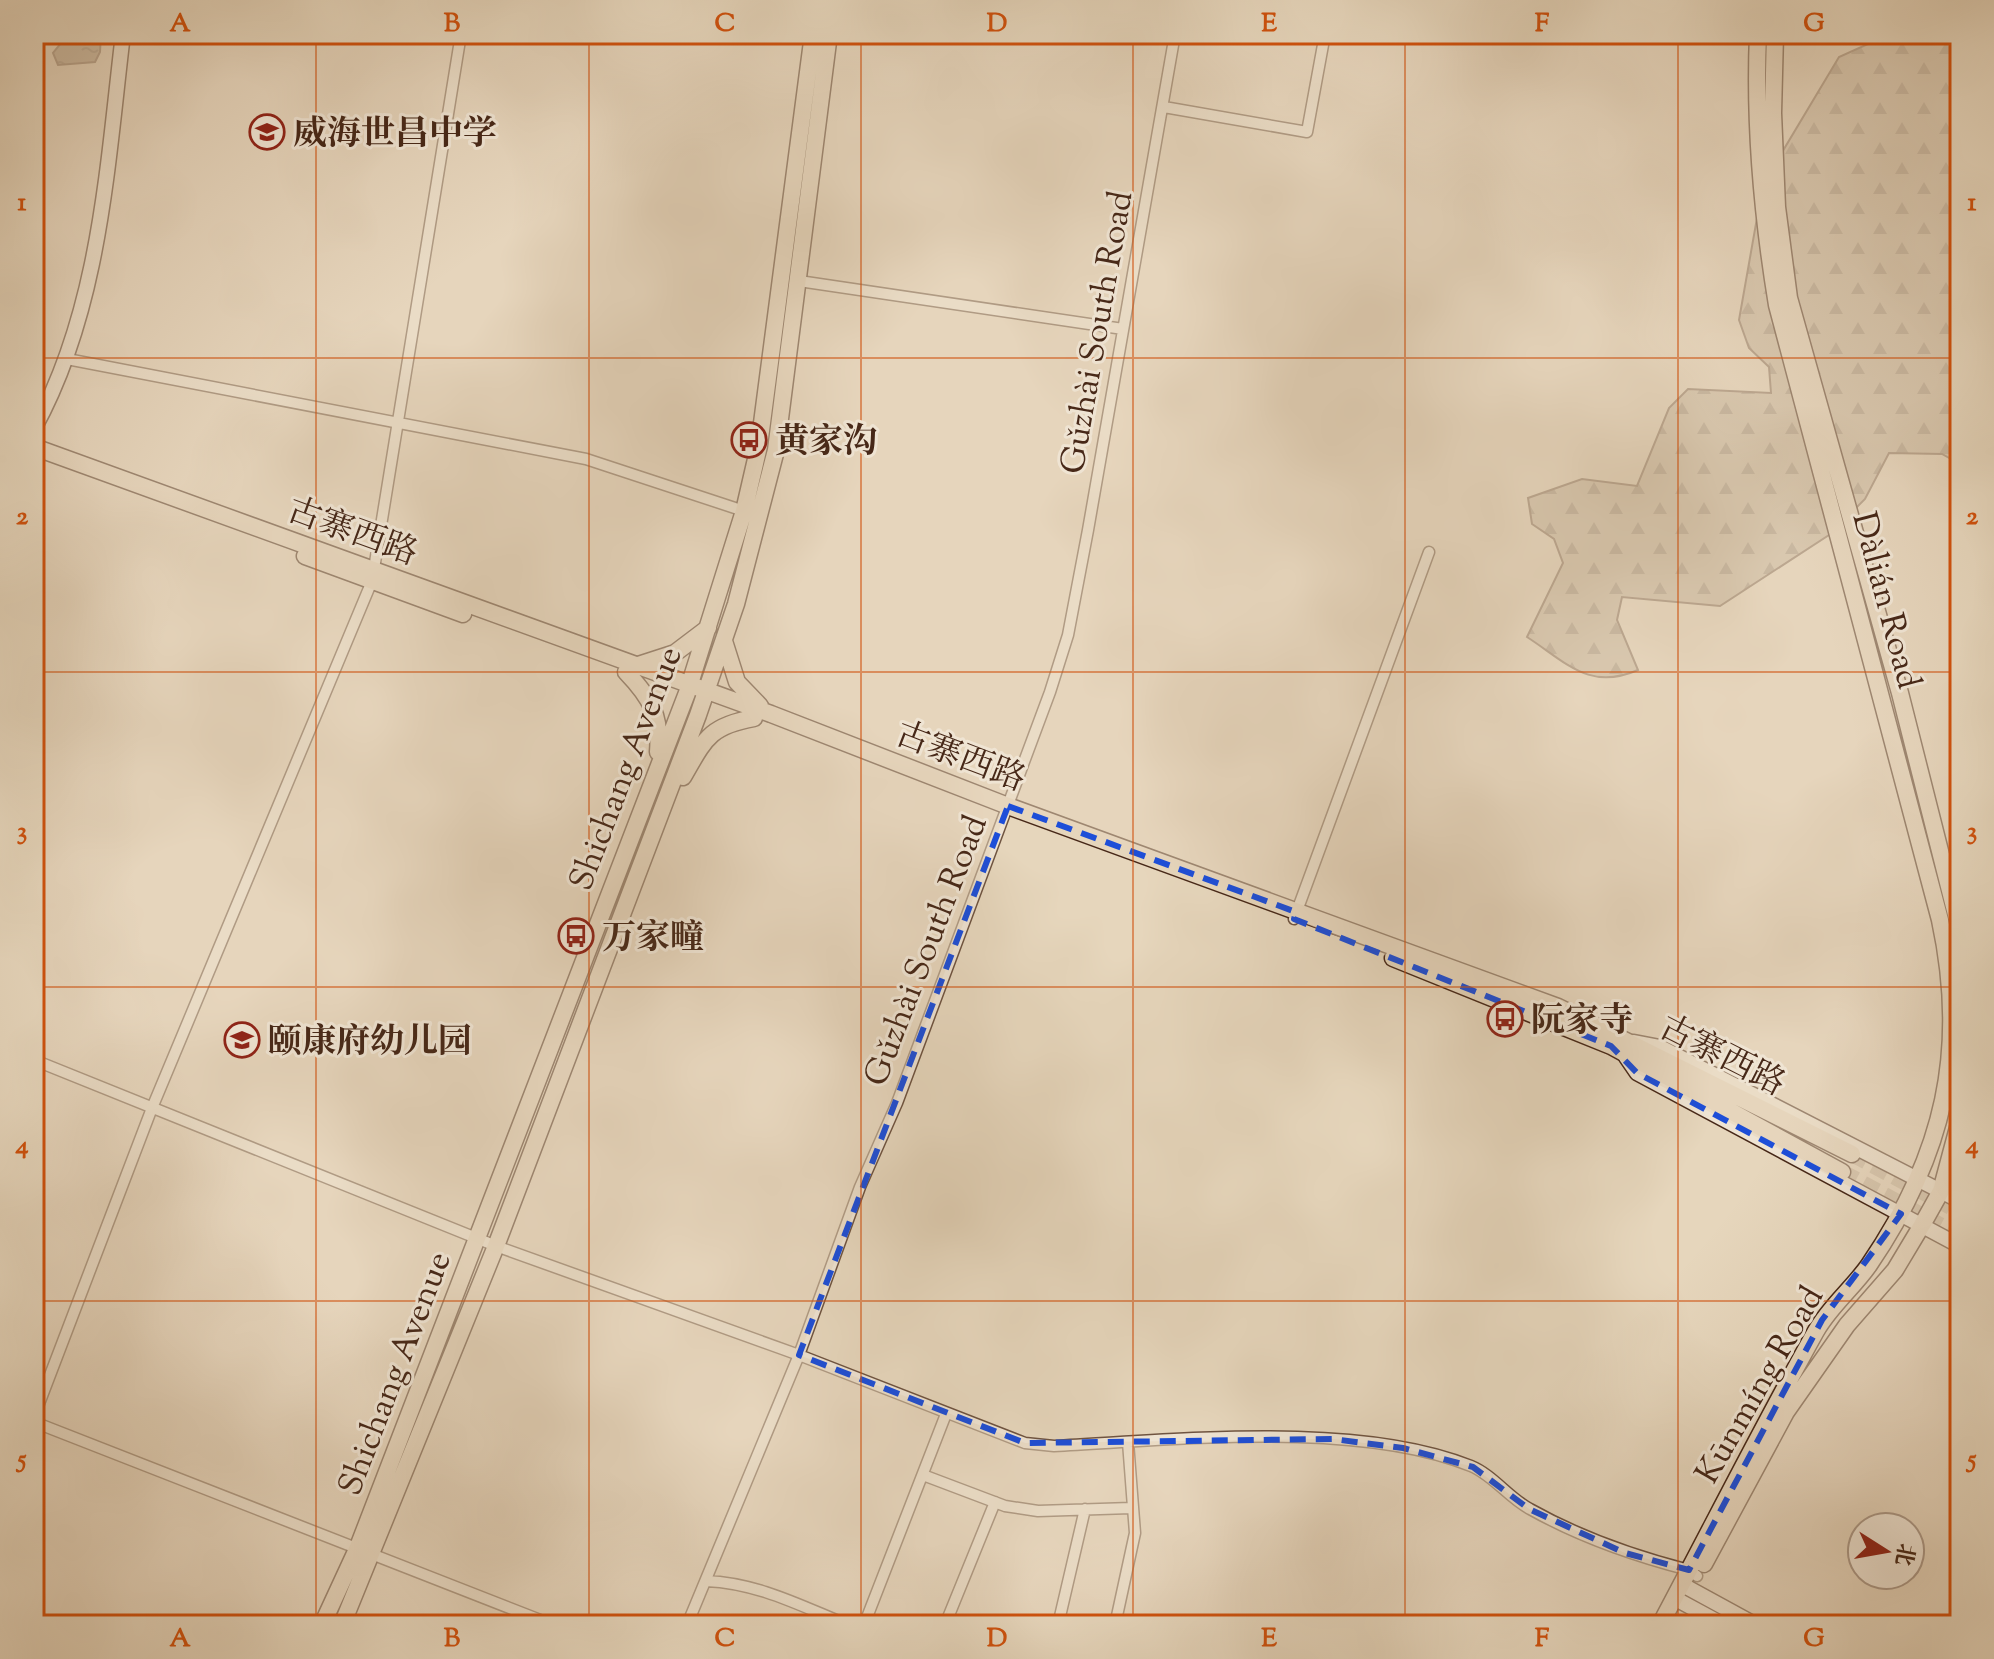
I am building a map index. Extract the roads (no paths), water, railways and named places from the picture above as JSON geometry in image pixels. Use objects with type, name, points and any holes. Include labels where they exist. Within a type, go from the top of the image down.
[{"type":"main road","points":[[34,429],[67,359],[81,315],[102,206],[123,34]]},
{"type":"main road","name":"Shichang Avenue","points":[[322,1625],[358,1547],[688,689],[709,627],[744,511],[771,378],[813,34]]},
{"type":"main road","name":"Shichang Avenue","points":[[342,1625],[496,1246],[724,640],[761,516],[776,450],[829,34]]},
{"type":"main road","name":"Dàlián Road","points":[[1758,34],[1755,116],[1762,216],[1777,305],[1947,950],[1952,1022],[1943,1111],[1918,1178]]},
{"type":"main road","name":"Dàlián Road","points":[[1775,34],[1773,113],[1777,207],[1789,298],[1900,693],[1960,930]]},
{"type":"main road","name":"古寨西路","points":[[34,447],[373,575]]},
{"type":"main road","name":"古寨西路","points":[[34,455],[631,669],[771,714],[1007,808]]},
{"type":"main road","points":[[656,772],[660,729],[655,707],[631,669],[675,653],[709,627]]},
{"type":"main road","points":[[724,640],[737,682],[747,696],[771,714]]},
{"type":"main road","name":"古寨西路","points":[[705,695],[754,718],[1007,808],[1295,916],[1611,1046],[1629,1049],[1852,1154]]},
{"type":"main road","points":[[665,800],[708,735],[732,722],[754,718]]},
{"type":"main road","points":[[1960,1201],[1660,1047],[1629,1049],[1637,1073],[1960,1246]]},
{"type":"main road","name":"古寨西路","points":[[1629,1049],[1842,1172]]},
{"type":"main road","points":[[1941,1191],[1960,1120]]},
{"type":"main road","name":"Kūnmíng Road","points":[[1671,1625],[1752,1444],[1822,1320],[1868,1267],[1901,1214],[1918,1178]]},
{"type":"main road","name":"Kūnmíng Road","points":[[1660,1625],[1686,1587],[1786,1412],[1847,1325],[1895,1270],[1941,1191]]},
{"type":"main road","points":[[1686,1587],[1724,1625]]},
{"type":"main road","points":[[1686,1587],[1756,1625]]},
{"type":"street","points":[[461,34],[373,575],[152,1108],[34,1419],[553,1625]]},
{"type":"street","name":"Gǔzhài South Road","points":[[687,1625],[799,1355],[860,1187],[897,1103],[1068,635],[1175,34]]},
{"type":"street","points":[[1164,107],[1307,132],[1325,34]]},
{"type":"street","points":[[799,281],[1123,329]]},
{"type":"street","points":[[67,359],[586,459],[744,511]]},
{"type":"street","points":[[1295,916],[1429,552]]},
{"type":"street","points":[[34,1060],[496,1246],[799,1355],[1025,1443],[1054,1446],[1333,1439],[1403,1448],[1473,1467],[1529,1509],[1625,1553],[1686,1587]]},
{"type":"street","points":[[864,1625],[946,1414]]},
{"type":"street","points":[[1115,1625],[1135,1533],[1128,1442]]},
{"type":"street","points":[[923,1475],[995,1502],[1038,1511],[1131,1508]]},
{"type":"street","points":[[945,1625],[995,1502]]},
{"type":"street","points":[[1058,1625],[1085,1509]]},
{"type":"street","points":[[706,1581],[735,1582],[762,1589],[848,1625]]},
{"type":"water","points":[[51,34],[101,34],[100,52],[95,62],[58,65],[53,53],[61,43]]},
{"type":"tunnel","points":[[1852,1154],[1960,1212]]},
{"type":"tunnel","points":[[1842,1172],[1960,1236]]},
{"type":"place","name":"威海世昌中学","points":[[267,132]]},
{"type":"place","name":"黄家沟","points":[[749,440]]},
{"type":"place","name":"万家疃","points":[[576,936]]},
{"type":"place","name":"阮家寺","points":[[1505,1019]]},
{"type":"place","name":"颐康府幼儿园","points":[[242,1040]]}]
